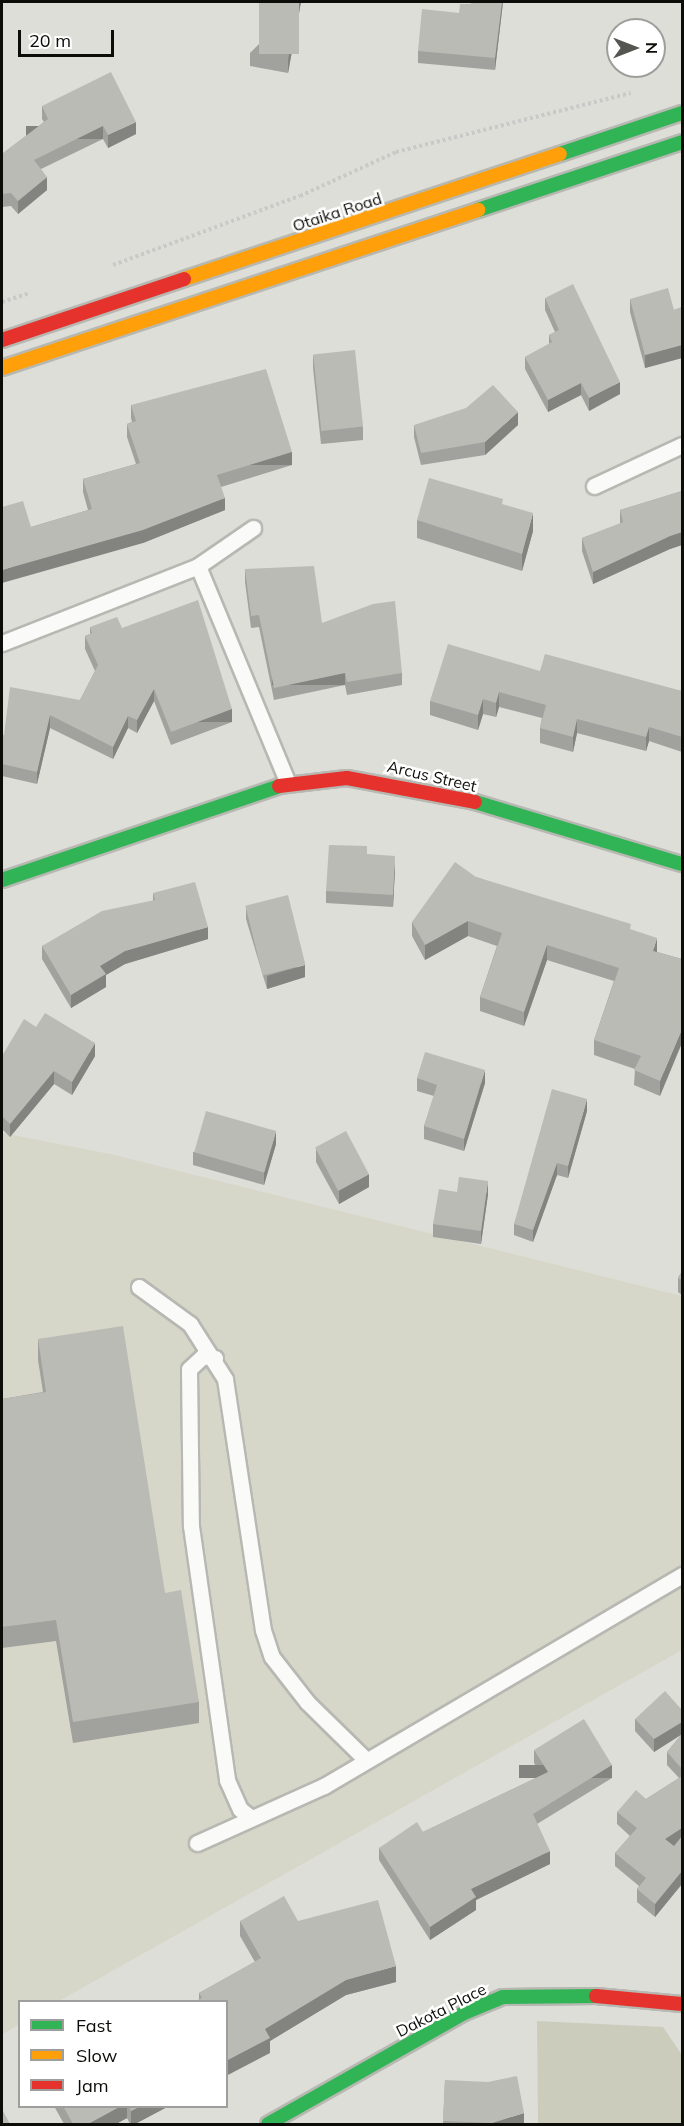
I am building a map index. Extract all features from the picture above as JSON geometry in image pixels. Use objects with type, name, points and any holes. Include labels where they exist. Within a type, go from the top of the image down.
[{"type":"main road","name":"Otaika Road","points":[[2,340],[682,113]]},
{"type":"main road","points":[[2,368],[682,142]]},
{"type":"main road","name":"Arcus Street","points":[[2,880],[288,783],[347,778],[395,782],[682,864]]},
{"type":"main road","name":"Dakota Place","points":[[268,2124],[464,2013],[503,1997],[570,1993],[682,2004]]},
{"type":"lane","points":[[594,486],[682,445]]},
{"type":"lane","points":[[2,642],[198,566],[253,528]]},
{"type":"lane","points":[[198,566],[288,783]]},
{"type":"lane","points":[[139,1287],[190,1324],[214,1358],[232,1410],[263,1630],[272,1657],[307,1702],[366,1760]]},
{"type":"lane","points":[[214,1358],[203,1356],[189,1369],[191,1526],[227,1780],[240,1809],[250,1817]]},
{"type":"lane","points":[[197,1843],[250,1817],[278,1810],[682,1575]]},
{"type":"path","points":[[105,268],[300,196],[396,152],[639,91]]},
{"type":"path","points":[[2,302],[42,289]]},
{"type":"shaded area","points":[[2,1133],[110,1154],[682,1296],[682,1650],[61,2000],[18,2000],[18,2025],[2,2035]]},
{"type":"green space","points":[[537,2021],[663,2027],[682,2055],[682,2124],[538,2124]]},
{"type":"building","points":[[259,2],[299,2],[299,54],[259,54]]},
{"type":"building","points":[[471,2],[502,2],[495,58],[418,51],[422,9],[459,13],[460,4],[471,4]]},
{"type":"building","points":[[111,72],[136,122],[108,135],[103,126],[34,160],[47,177],[18,201],[11,193],[2,194],[2,154],[48,119],[42,106]]},
{"type":"building","points":[[573,284],[620,382],[589,398],[581,383],[548,400],[525,357],[552,342],[549,335],[559,330],[545,298]]},
{"type":"building","points":[[668,288],[674,310],[682,307],[682,345],[645,355],[630,299]]},
{"type":"building","points":[[355,350],[363,427],[321,431],[313,354]]},
{"type":"building","points":[[266,369],[292,452],[217,475],[225,498],[143,530],[2,570],[2,507],[23,501],[31,527],[92,509],[83,479],[140,463],[127,424],[136,421],[131,405]]},
{"type":"building","points":[[493,385],[518,412],[485,442],[421,453],[414,425],[466,408]]},
{"type":"building","points":[[429,478],[503,499],[502,504],[533,513],[522,554],[417,520]]},
{"type":"building","points":[[682,491],[682,532],[593,572],[582,538],[623,522],[620,510]]},
{"type":"building","points":[[314,566],[322,623],[373,604],[395,601],[402,673],[347,682],[345,673],[274,688],[259,615],[251,616],[245,569]]},
{"type":"building","points":[[198,600],[232,709],[171,732],[154,689],[137,720],[128,716],[113,747],[50,715],[37,772],[2,764],[2,736],[4,735],[10,687],[80,700],[98,665],[85,636],[92,633],[90,627],[117,617],[122,628]]},
{"type":"building","points":[[448,644],[540,671],[545,654],[682,691],[682,737],[649,727],[646,737],[577,719],[573,737],[540,728],[546,705],[499,692],[496,703],[483,699],[478,715],[430,701]]},
{"type":"building","points":[[329,845],[367,846],[367,854],[395,856],[393,895],[326,891]]},
{"type":"building","points":[[455,862],[476,877],[631,924],[630,929],[657,938],[653,951],[682,959],[682,1029],[660,1081],[634,1070],[641,1056],[594,1040],[619,968],[547,945],[524,1012],[480,997],[502,933],[468,921],[425,945],[412,922]]},
{"type":"building","points":[[195,882],[208,927],[125,951],[100,966],[106,974],[71,995],[42,946],[102,911],[155,900],[153,893]]},
{"type":"building","points":[[288,895],[305,965],[263,976],[245,906]]},
{"type":"building","points":[[45,1013],[95,1043],[72,1082],[54,1071],[10,1124],[2,1116],[2,1056],[24,1019],[36,1027]]},
{"type":"building","points":[[425,1052],[485,1070],[464,1139],[424,1126],[437,1085],[417,1078]]},
{"type":"building","points":[[552,1089],[587,1099],[568,1166],[557,1163],[533,1230],[514,1224]]},
{"type":"building","points":[[206,1111],[276,1131],[264,1172],[194,1152]]},
{"type":"building","points":[[346,1131],[369,1174],[338,1191],[315,1147]]},
{"type":"building","points":[[459,1177],[488,1181],[481,1231],[433,1224],[439,1189],[457,1192]]},
{"type":"building","points":[[123,1326],[165,1593],[181,1590],[199,1702],[73,1722],[56,1620],[2,1627],[2,1399],[46,1392],[38,1339]]},
{"type":"building","points":[[665,1691],[682,1710],[682,1722],[654,1739],[635,1719]]},
{"type":"building","points":[[584,1719],[612,1765],[533,1814],[550,1851],[471,1889],[476,1897],[430,1927],[379,1848],[417,1822],[423,1832],[548,1772],[534,1750]]},
{"type":"building","points":[[682,1734],[682,1769],[667,1752]]},
{"type":"building","points":[[682,1776],[682,1828],[665,1839],[674,1846],[682,1836],[682,1871],[655,1904],[637,1889],[646,1878],[615,1853],[637,1828],[617,1812],[636,1790],[646,1799]]},
{"type":"building","points":[[284,1896],[298,1921],[378,1900],[396,1966],[346,1980],[265,2029],[270,2038],[228,2060],[228,2000],[197,2000],[202,1998],[199,1993],[261,1958],[240,1921]]},
{"type":"building","points":[[517,2076],[524,2113],[492,2123],[443,2121],[445,2080],[488,2082]]},
{"type":"building","points":[[64,2108],[117,2108],[88,2124],[73,2124]]},
{"type":"building","points":[[2,2109],[10,2124],[2,2124]]},
{"type":"traffic: fast","points":[[560,154],[682,113]]},
{"type":"traffic: fast","points":[[478,210],[682,142]]},
{"type":"traffic: fast","points":[[2,880],[279,786]]},
{"type":"traffic: fast","points":[[475,802],[682,864]]},
{"type":"traffic: fast","points":[[268,2124],[464,2013],[503,1997],[596,1996]]},
{"type":"traffic: slow","points":[[184,279],[560,154]]},
{"type":"traffic: slow","points":[[2,368],[478,210]]},
{"type":"traffic: jam","points":[[2,340],[184,279]]},
{"type":"traffic: jam","points":[[279,786],[347,778],[475,802]]},
{"type":"traffic: jam","points":[[596,1996],[682,2004]]}]
